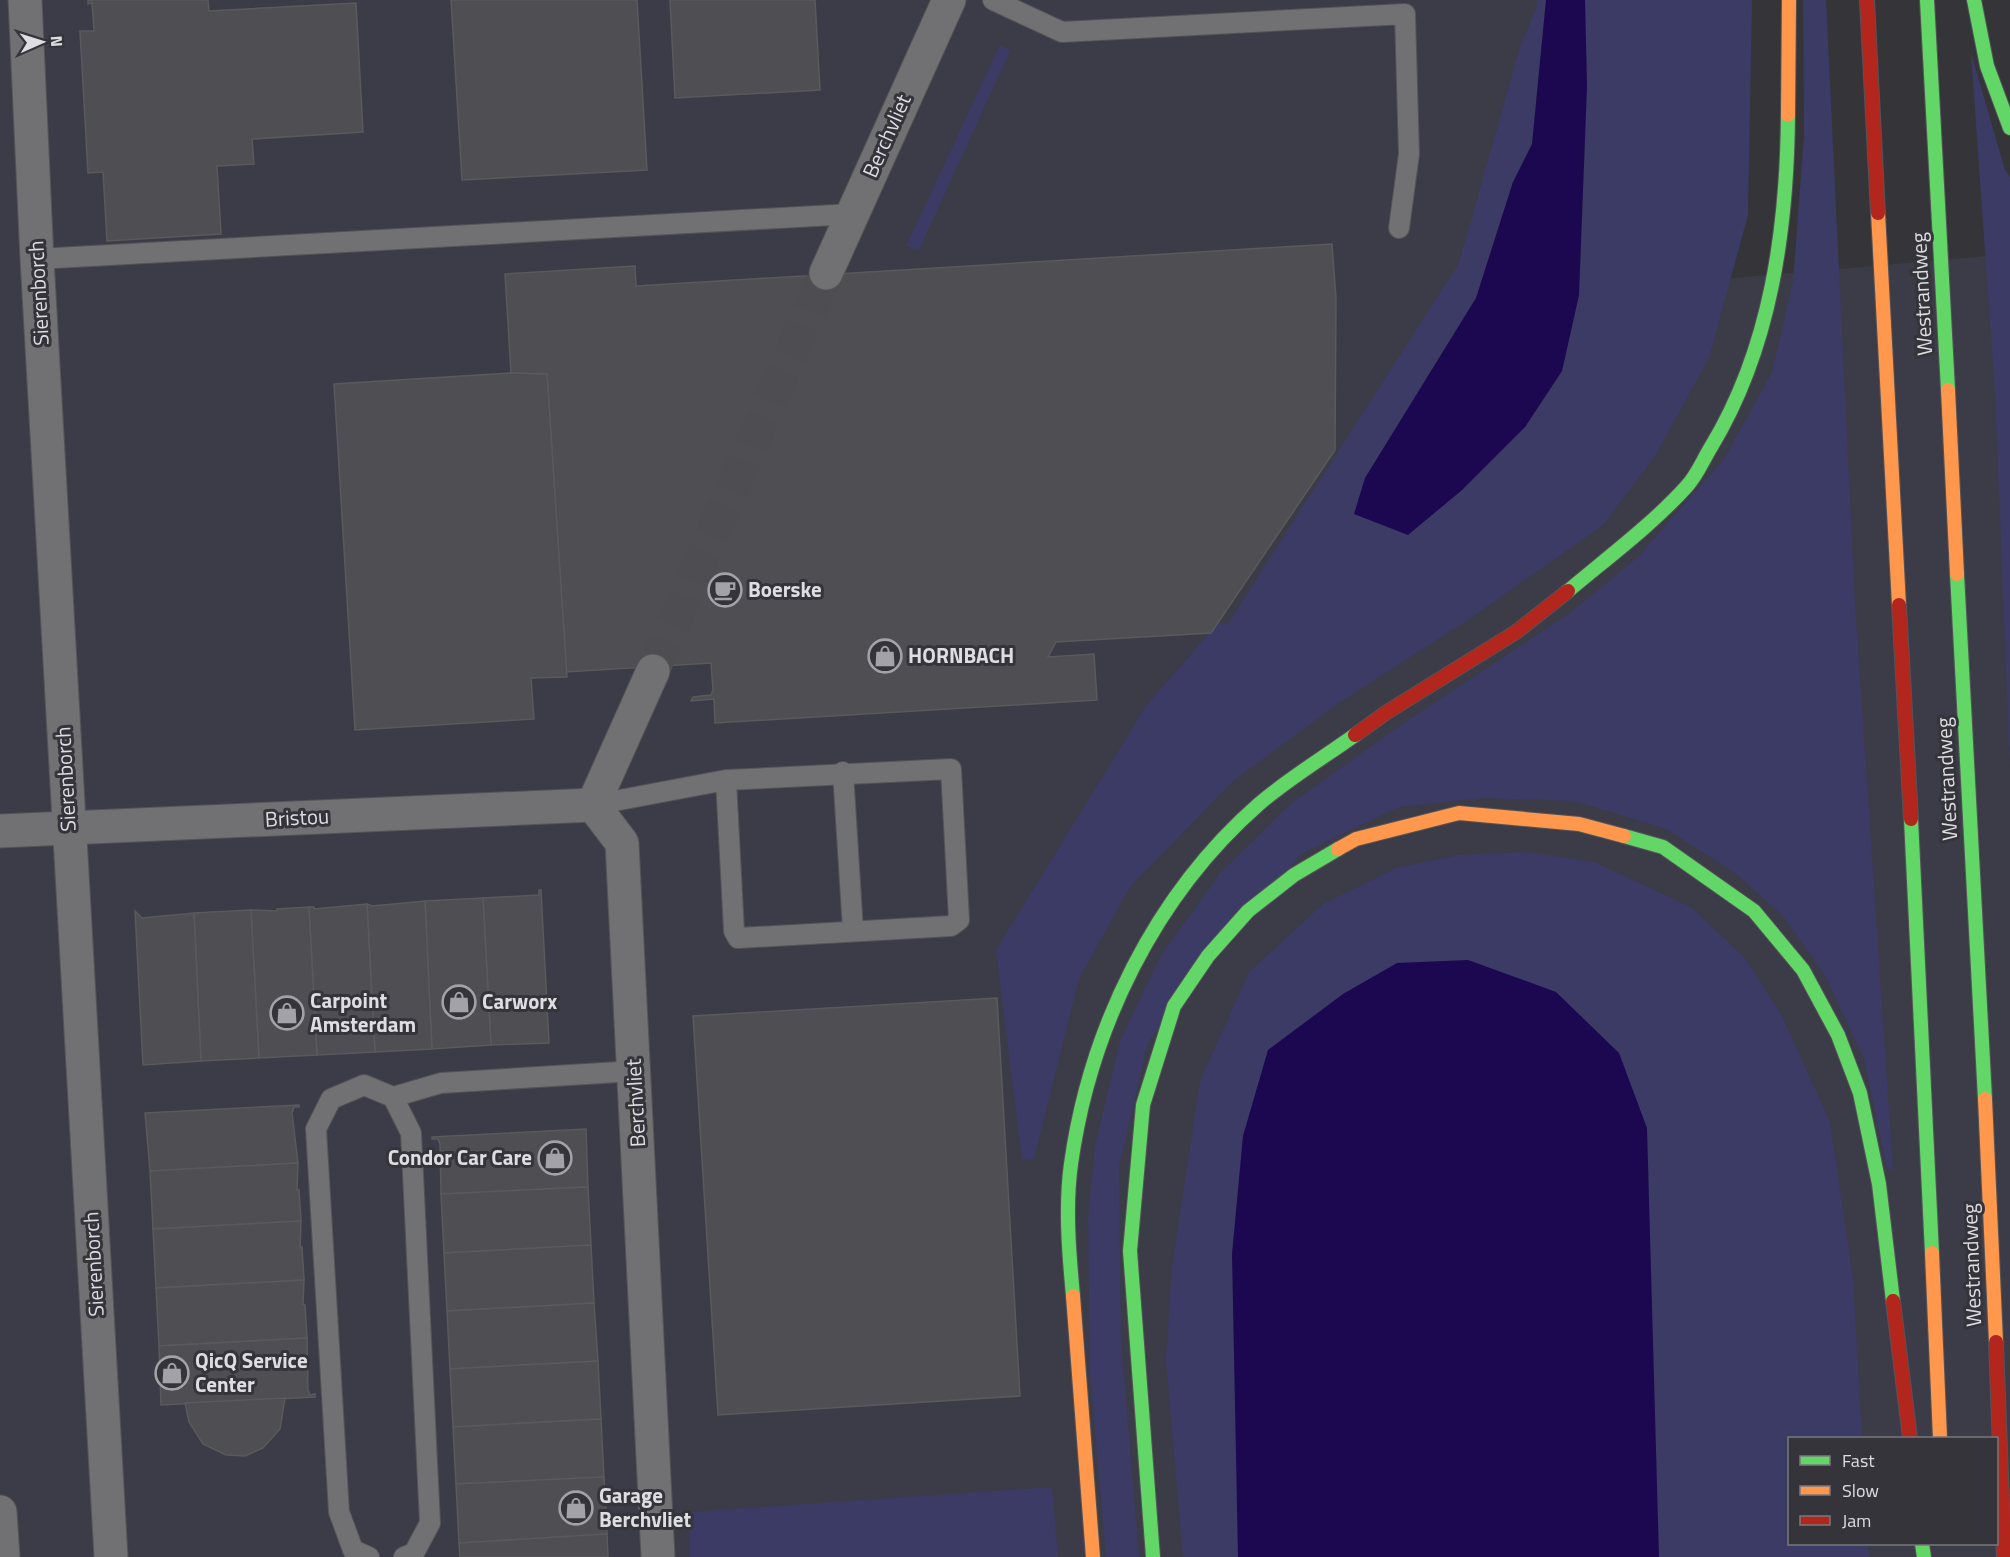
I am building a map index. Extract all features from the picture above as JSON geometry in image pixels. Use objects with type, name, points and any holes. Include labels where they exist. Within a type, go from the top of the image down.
[{"type":"highway","points":[[1093,1557],[1069,1250],[1071,1166],[1084,1095],[1107,1024],[1130,971],[1160,920],[1203,862],[1259,804],[1387,712],[1516,632],[1613,554],[1688,485],[1730,416],[1760,337],[1780,248],[1788,149],[1789,0]]},
{"type":"highway","name":"Westrandweg","points":[[1867,0],[1927,1126],[1940,1437]]},
{"type":"highway","name":"Westrandweg","points":[[1927,0],[1990,1186],[2004,1557]]},
{"type":"highway","points":[[1974,0],[1978,31],[1995,96],[2010,128]]},
{"type":"highway","points":[[1153,1557],[1130,1251],[1143,1105],[1174,1006],[1208,956],[1248,911],[1294,875],[1356,840],[1459,813],[1579,824],[1663,847],[1754,911],[1803,970],[1838,1035],[1860,1093],[1879,1184],[1910,1437]]},
{"type":"street","name":"Sierenborch","points":[[25,0],[68,829],[111,1557]]},
{"type":"street","name":"Berchvliet","points":[[826,273],[949,0]]},
{"type":"street","points":[[593,805],[653,671]]},
{"type":"street","name":"Berchvliet","points":[[593,805],[622,843],[658,1557]]},
{"type":"street","name":"Bristou","points":[[0,831],[593,805]]},
{"type":"street","points":[[0,1512],[3,1557]]},
{"type":"lane","points":[[993,0],[1062,32],[1405,14],[1409,154],[1399,228]]},
{"type":"lane","points":[[37,259],[852,214]]},
{"type":"lane","points":[[593,805],[726,780],[843,772],[951,769],[959,920],[951,926],[738,938],[734,931],[726,780]]},
{"type":"lane","points":[[843,772],[853,930]]},
{"type":"lane","points":[[355,1555],[339,1512],[316,1129],[332,1099],[364,1085],[393,1097],[441,1083],[634,1071]]},
{"type":"lane","points":[[393,1097],[411,1133],[430,1523],[414,1553],[404,1557]]},
{"type":"shaded area","points":[[0,0],[1620,0],[1654,285],[2010,254],[2010,1557],[0,1557]]},
{"type":"shaded area","points":[[1537,0],[1546,0],[1532,144],[1513,182],[1476,298],[1365,478],[1408,534],[1462,490],[1525,427],[1562,371],[1579,295],[1587,86],[1585,0],[1752,0],[1748,215],[1709,358],[1655,456],[1602,526],[1471,618],[1339,703],[1233,781],[1130,887],[1079,979],[1034,1159],[1022,1160],[996,950],[1146,706],[1219,622],[1227,625],[1459,263],[1520,47],[1537,6]]},
{"type":"shaded area","points":[[1546,0],[1585,0],[1587,86],[1579,295],[1562,371],[1525,427],[1462,490],[1408,535],[1354,514],[1365,478],[1476,298],[1513,182],[1532,144]]},
{"type":"shaded area","points":[[1803,0],[1826,0],[1855,603],[1893,1170],[1887,1168],[1864,1059],[1825,975],[1783,916],[1735,873],[1666,829],[1575,801],[1484,798],[1399,807],[1301,854],[1148,1042],[1119,1168],[1121,1340],[1139,1557],[1106,1557],[1090,1373],[1088,1219],[1095,1146],[1120,1041],[1160,957],[1221,872],[1289,805],[1405,722],[1569,614],[1638,557],[1724,459],[1772,372],[1793,282],[1804,136]]},
{"type":"shaded area","points":[[1000,45],[1010,51],[919,250],[906,246]]},
{"type":"shaded area","points":[[1971,53],[2005,170],[2010,177],[2010,770],[1995,393]]},
{"type":"shaded area","points":[[1528,852],[1594,862],[1691,907],[1745,958],[1782,1016],[1830,1122],[1853,1279],[1862,1437],[1788,1437],[1788,1545],[1868,1545],[1869,1557],[1183,1557],[1166,1360],[1172,1267],[1200,1081],[1249,972],[1323,904],[1396,868],[1458,855]]},
{"type":"shaded area","points":[[1468,960],[1556,992],[1619,1053],[1647,1128],[1659,1557],[1238,1557],[1232,1254],[1243,1136],[1268,1050],[1343,994],[1397,963]]},
{"type":"shaded area","points":[[1052,1487],[1058,1557],[690,1557],[689,1512]]},
{"type":"building","points":[[88,0],[208,0],[209,11],[356,3],[363,132],[252,139],[254,164],[217,166],[221,234],[107,241],[103,172],[88,173],[80,31],[94,31],[92,3],[88,4]]},
{"type":"building","points":[[451,0],[637,0],[647,170],[462,180]]},
{"type":"building","points":[[670,0],[815,0],[820,90],[675,98]]},
{"type":"building","points":[[1332,244],[1336,298],[1335,450],[1211,633],[1056,642],[1048,657],[1094,654],[1097,700],[715,723],[714,699],[691,701],[693,697],[711,695],[713,690],[711,663],[566,672],[547,374],[511,373],[505,274],[635,266],[636,286]]},
{"type":"building","points":[[511,373],[547,374],[567,677],[531,678],[534,719],[355,730],[334,384]]},
{"type":"building","points":[[539,890],[541,890],[549,1043],[491,1045],[483,898],[539,895]]},
{"type":"building","points":[[483,898],[491,1045],[432,1049],[425,901]]},
{"type":"building","points":[[425,901],[432,1049],[375,1052],[367,904],[372,906]]},
{"type":"building","points":[[367,904],[375,1052],[317,1055],[309,907],[314,907],[314,909]]},
{"type":"building","points":[[309,907],[317,1055],[259,1058],[251,910],[277,911],[277,909]]},
{"type":"building","points":[[251,910],[259,1058],[201,1061],[194,913]]},
{"type":"building","points":[[135,911],[142,918],[194,913],[201,1061],[143,1065]]},
{"type":"building","points":[[997,998],[1020,1396],[718,1415],[693,1016]]},
{"type":"building","points":[[299,1105],[299,1107],[294,1107],[292,1113],[298,1163],[150,1171],[145,1113]]},
{"type":"building","points":[[586,1129],[588,1187],[441,1194],[440,1144],[438,1139],[432,1139],[432,1137]]},
{"type":"building","points":[[298,1163],[297,1190],[299,1190],[301,1221],[153,1229],[150,1171]]},
{"type":"building","points":[[588,1187],[591,1245],[444,1253],[441,1194]]},
{"type":"building","points":[[301,1221],[300,1248],[302,1247],[304,1280],[156,1288],[153,1229]]},
{"type":"building","points":[[591,1245],[594,1303],[447,1311],[444,1253]]},
{"type":"building","points":[[304,1280],[303,1305],[305,1305],[307,1338],[159,1346],[156,1288]]},
{"type":"building","points":[[594,1303],[598,1361],[450,1369],[447,1311]]},
{"type":"building","points":[[307,1338],[308,1390],[310,1395],[315,1394],[315,1397],[161,1405],[159,1346]]},
{"type":"building","points":[[598,1361],[601,1419],[453,1427],[450,1369]]},
{"type":"building","points":[[285,1398],[280,1429],[263,1448],[245,1456],[226,1455],[203,1444],[189,1422],[185,1403]]},
{"type":"building","points":[[601,1419],[604,1477],[456,1484],[453,1427]]},
{"type":"building","points":[[604,1477],[607,1534],[459,1543],[456,1484]]},
{"type":"building","points":[[607,1534],[608,1557],[460,1557],[459,1543]]},
{"type":"tunnel","points":[[653,671],[826,273]]},
{"type":"traffic: fast","points":[[1927,0],[1948,390]]},
{"type":"traffic: fast","points":[[1974,0],[1987,66],[2010,128]]},
{"type":"traffic: fast","points":[[1568,591],[1645,527],[1687,486],[1731,409],[1748,369],[1772,287],[1784,201],[1788,115]]},
{"type":"traffic: fast","points":[[1957,574],[1985,1099]]},
{"type":"traffic: fast","points":[[1073,1296],[1068,1197],[1080,1113],[1111,1014],[1133,967],[1159,922],[1188,880],[1222,840],[1270,795],[1355,735]]},
{"type":"traffic: fast","points":[[1911,819],[1932,1253]]},
{"type":"traffic: fast","points":[[1624,836],[1663,847],[1754,911],[1803,970],[1838,1035],[1860,1093],[1879,1184],[1893,1301]]},
{"type":"traffic: fast","points":[[1153,1557],[1130,1251],[1143,1105],[1174,1006],[1208,956],[1248,911],[1294,875],[1338,849]]},
{"type":"traffic: fast","points":[[1922,1545],[1924,1557]]},
{"type":"traffic: slow","points":[[1788,115],[1789,0]]},
{"type":"traffic: slow","points":[[1878,213],[1899,605]]},
{"type":"traffic: slow","points":[[1948,390],[1957,574]]},
{"type":"traffic: slow","points":[[1338,849],[1356,839],[1459,813],[1579,824],[1624,836]]},
{"type":"traffic: slow","points":[[1985,1099],[1996,1342]]},
{"type":"traffic: slow","points":[[1932,1253],[1940,1437]]},
{"type":"traffic: slow","points":[[1073,1296],[1093,1557]]},
{"type":"traffic: jam","points":[[1867,0],[1878,213]]},
{"type":"traffic: jam","points":[[1355,735],[1387,712],[1516,632],[1568,591]]},
{"type":"traffic: jam","points":[[1899,605],[1911,819]]},
{"type":"traffic: jam","points":[[1893,1301],[1910,1437]]},
{"type":"traffic: jam","points":[[1996,1342],[2004,1557]]},
{"type":"place","name":"Boerske","points":[[725,590]]},
{"type":"place","name":"HORNBACH","points":[[885,656]]},
{"type":"place","name":"Carworx","points":[[459,1002]]},
{"type":"place","name":"Carpoint Amsterdam","points":[[287,1013]]},
{"type":"place","name":"Condor Car Care","points":[[555,1158]]},
{"type":"place","name":"QicQ Service Center","points":[[172,1373]]},
{"type":"place","name":"Garage Berchvliet","points":[[576,1508]]}]
